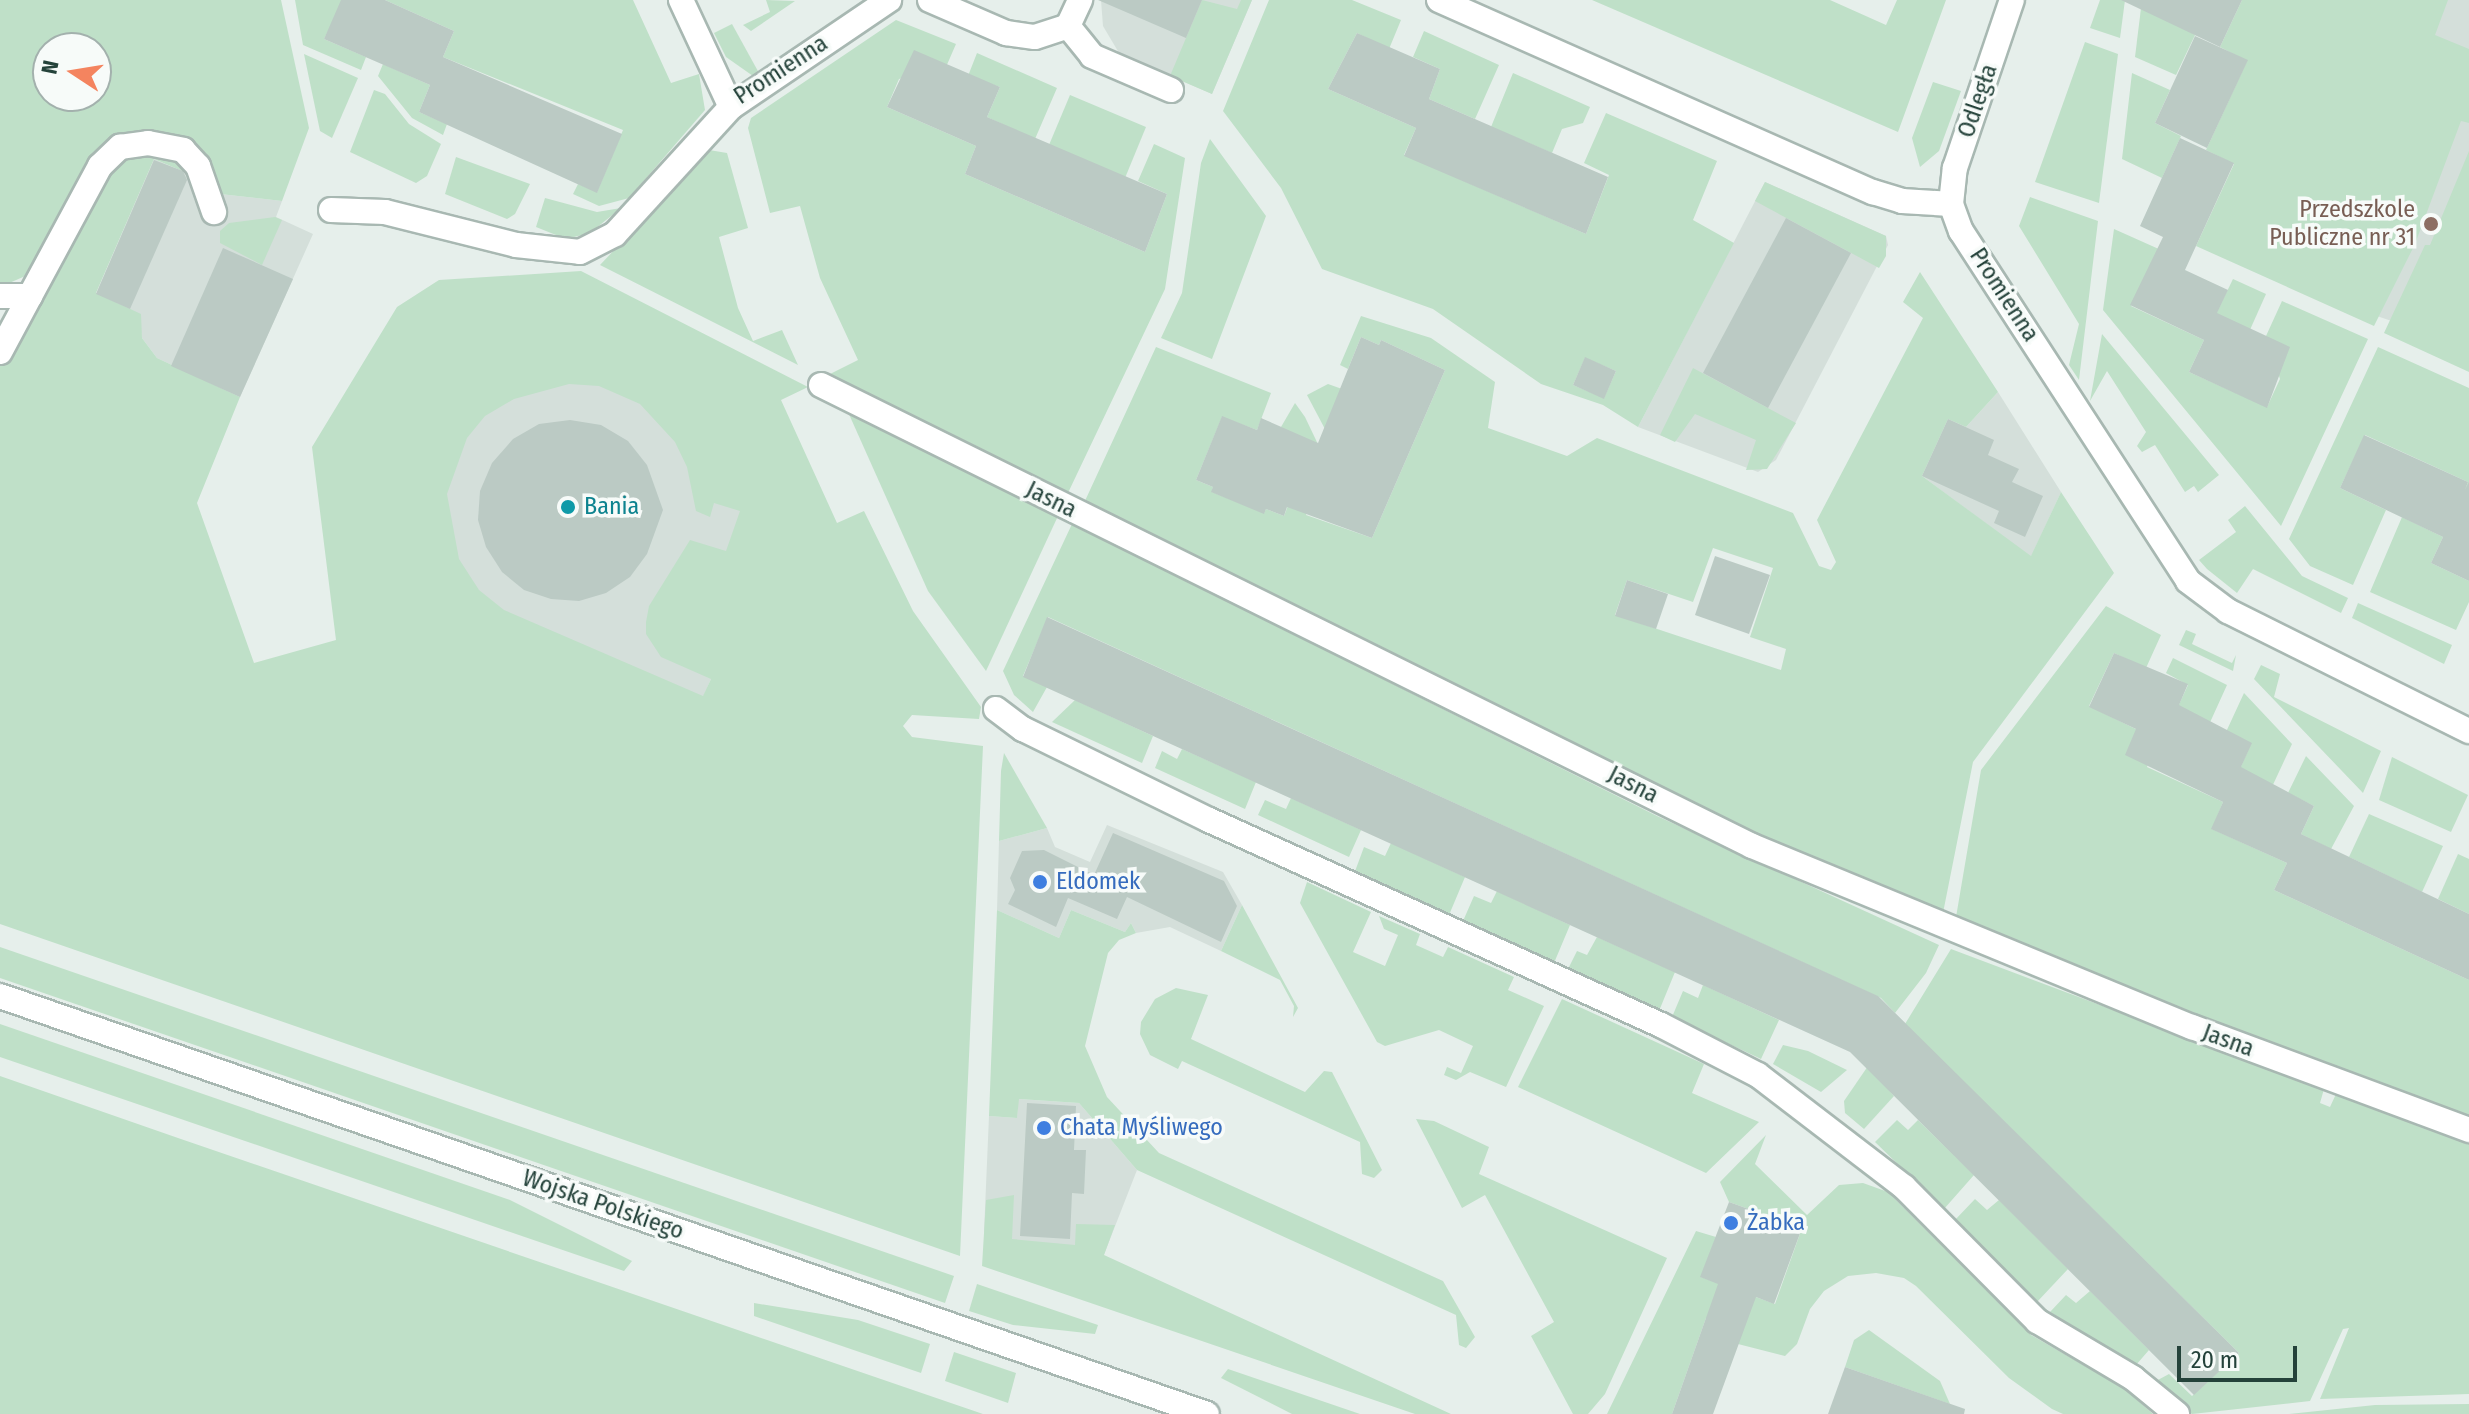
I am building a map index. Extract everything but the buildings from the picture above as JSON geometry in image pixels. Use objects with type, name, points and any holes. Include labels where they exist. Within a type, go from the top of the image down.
[{"type":"street","name":"Promienna","points":[[681,0],[731,107],[889,0]]},
{"type":"street","points":[[930,0],[1006,33],[1044,36],[1068,26],[1080,0]]},
{"type":"street","points":[[1439,0],[1873,192],[1902,201],[1951,204]]},
{"type":"street","name":"Odległa","points":[[1951,204],[1955,168],[2012,0]]},
{"type":"street","points":[[1068,26],[1092,56],[1171,90]]},
{"type":"street","points":[[331,210],[385,212],[516,245],[580,252],[615,234],[731,107]]},
{"type":"street","points":[[0,352],[100,166],[120,147],[148,143],[183,150],[198,166],[214,212]]},
{"type":"street","name":"Promienna","points":[[1951,204],[1961,231],[2188,581],[2228,611],[2469,731]]},
{"type":"street","points":[[0,296],[30,296]]},
{"type":"street","name":"Jasna","points":[[821,385],[1752,846],[2177,1022],[2469,1130]]},
{"type":"street","points":[[996,709],[1023,729],[1209,820],[1661,1025],[1758,1075],[1904,1187],[2037,1321],[2133,1378],[2177,1414]]},
{"type":"street","name":"Wojska Polskiego","points":[[0,996],[1207,1414]]},
{"type":"shaded area","points":[[1101,0],[1252,0],[1212,94],[1119,53],[1103,26]]},
{"type":"shaded area","name":"Przedszkole Publiczne nr 31","points":[[2426,0],[2469,0],[2469,347],[2356,309],[2409,41]]},
{"type":"shaded area","points":[[154,159],[208,183],[220,194],[282,201],[276,217],[313,234],[240,397],[157,358],[142,338],[139,321],[96,294]]},
{"type":"shaded area","points":[[1765,182],[1886,236],[1888,245],[1776,460],[1758,472],[1638,427]]},
{"type":"shaded area","points":[[521,297],[791,498],[696,713],[381,636]]},
{"type":"shaded area","points":[[1998,392],[2061,492],[2031,557],[1922,476],[1948,419],[1966,427]]},
{"type":"shaded area","points":[[1107,825],[1223,872],[1242,905],[1221,951],[1170,927],[1136,933],[1131,923],[1125,932],[1071,910],[1059,938],[997,910],[999,841],[1047,828],[1055,847],[1090,862]]},
{"type":"shaded area","points":[[1018,1099],[1079,1103],[1137,1170],[1096,1275],[984,1232],[989,1116],[1017,1118]]},
{"type":"green space","points":[[0,0],[281,0],[309,128],[282,201],[220,194],[202,159],[133,135],[30,274],[0,287]]},
{"type":"green space","points":[[295,0],[344,0],[324,39],[366,57],[361,70],[303,45]]},
{"type":"green space","points":[[385,0],[633,0],[671,83],[699,74],[705,110],[629,198],[599,206],[573,194],[578,184],[597,192],[623,130],[443,57],[454,31]]},
{"type":"green space","points":[[766,0],[795,1],[751,31],[743,25],[770,12]]},
{"type":"green space","points":[[1202,0],[1237,9],[1241,0],[1252,0],[1212,94],[1170,76]]},
{"type":"green space","points":[[1269,0],[1352,0],[1401,20],[1389,49],[1357,33],[1328,89],[1416,128],[1404,155],[1586,234],[1609,175],[1584,163],[1606,113],[1717,161],[1693,220],[1734,243],[1638,427],[1603,405],[1541,384],[1433,309],[1322,269],[1281,188],[1223,111]],"holes":[[[1585,358],[1616,371],[1604,398],[1573,385]]]},
{"type":"green space","points":[[1592,0],[1830,0],[1886,25],[1897,0],[1946,0],[1898,132]]},
{"type":"green space","points":[[2100,0],[2125,0],[2120,38],[2090,28]]},
{"type":"green space","points":[[2142,0],[2195,35],[2176,75],[2135,57]]},
{"type":"green space","points":[[2242,0],[2448,0],[2435,35],[2469,49],[2469,123],[2461,121],[2415,244],[2374,326],[2196,246],[2234,164],[2206,150],[2247,61],[2220,47]]},
{"type":"green space","points":[[896,20],[956,44],[946,67],[899,79],[887,107],[976,146],[965,174],[1145,252],[1167,194],[1138,181],[1154,144],[1185,158],[1165,289],[1067,495],[841,385],[830,374],[858,360],[820,278],[800,206],[770,213],[748,128],[751,118]]},
{"type":"green space","points":[[732,24],[759,73],[753,76],[726,57],[714,33]]},
{"type":"green space","points":[[1424,31],[1499,65],[1475,119],[1429,99],[1440,69],[1413,57]]},
{"type":"green space","points":[[2085,42],[2118,54],[2099,203],[2035,182]]},
{"type":"green space","points":[[977,53],[1057,88],[1035,139],[987,117],[1000,87],[968,76]]},
{"type":"green space","points":[[304,54],[358,78],[332,138],[320,131]]},
{"type":"green space","points":[[383,64],[430,85],[419,112],[447,124],[443,135],[412,118],[378,76]]},
{"type":"green space","points":[[1513,73],[1590,107],[1583,123],[1562,129],[1552,153],[1491,127]]},
{"type":"green space","points":[[2132,73],[2170,90],[2155,123],[2181,136],[2162,178],[2122,159]]},
{"type":"green space","points":[[1933,82],[1961,91],[1939,151],[1920,167],[1912,138]]},
{"type":"green space","points":[[374,90],[385,94],[409,124],[441,144],[427,176],[416,183],[350,152]]},
{"type":"green space","points":[[1070,95],[1146,127],[1125,178],[1049,145]]},
{"type":"green space","points":[[1210,139],[1266,216],[1212,359],[1161,338],[1182,293],[1201,163]]},
{"type":"green space","points":[[709,150],[727,153],[748,228],[719,237],[738,308],[753,341],[782,330],[798,365],[600,265]]},
{"type":"green space","points":[[2469,151],[2469,372],[2384,333],[2425,245],[2430,245]]},
{"type":"green space","points":[[171,154],[194,176],[154,159],[96,293],[141,314],[142,338],[157,358],[240,397],[197,503],[254,663],[336,640],[312,447],[397,307],[439,280],[581,271],[808,387],[781,400],[837,523],[864,511],[913,611],[981,707],[979,719],[912,715],[903,726],[912,737],[983,746],[960,1256],[0,924],[0,366],[102,178],[123,155]],"holes":[[[569,384],[599,386],[640,404],[675,442],[687,467],[696,511],[710,517],[714,503],[740,511],[726,551],[690,540],[649,606],[646,634],[661,657],[711,679],[703,696],[504,610],[479,590],[459,559],[447,494],[467,438],[485,416],[514,399]]]},
{"type":"green space","points":[[456,157],[530,184],[515,214],[507,219],[445,194]]},
{"type":"green space","points":[[1765,182],[1886,236],[1886,256],[1879,268],[1755,201]]},
{"type":"green space","points":[[2030,197],[2098,221],[2079,380],[2069,365],[2079,324],[2019,226]]},
{"type":"green space","points":[[545,198],[597,212],[621,208],[590,233],[566,239],[536,227]]},
{"type":"green space","points":[[275,217],[282,220],[262,265],[220,243],[220,231],[229,223]]},
{"type":"green space","points":[[2114,229],[2161,250],[2131,306],[2204,340],[2189,372],[2267,407],[2280,379],[2266,336],[2282,301],[2368,339],[2281,526],[2103,310]]},
{"type":"green space","points":[[1920,272],[1998,392],[1966,427],[1948,419],[1922,476],[2031,556],[2061,492],[2114,573],[1973,762],[1942,918],[1785,852],[1084,503],[1156,347],[1271,393],[1257,430],[1222,417],[1196,480],[1213,487],[1212,492],[1264,513],[1266,509],[1284,516],[1289,503],[1308,510],[1306,515],[1372,538],[1445,370],[1381,340],[1379,345],[1361,337],[1348,369],[1340,365],[1361,316],[1431,338],[1495,382],[1488,428],[1567,456],[1597,438],[1793,513],[1819,566],[1831,570],[1836,562],[1817,520],[1923,318],[1903,302]],"holes":[[[1713,548],[1773,568],[1750,637],[1786,649],[1781,670],[1615,615],[1627,580],[1693,602]]]},
{"type":"green space","points":[[2233,279],[2266,294],[2249,332],[2215,316]]},
{"type":"green space","points":[[2102,334],[2219,475],[2198,492],[2194,486],[2185,492],[2155,445],[2142,452],[2137,446],[2146,432],[2107,371],[2090,401]]},
{"type":"green space","points":[[2378,347],[2469,388],[2469,516],[2456,511],[2468,482],[2365,435],[2340,488],[2386,510],[2353,585],[2310,566],[2289,539]]},
{"type":"green space","points":[[1693,368],[1796,423],[1767,469],[1746,470],[1756,440],[1695,414],[1675,442],[1660,435]]},
{"type":"green space","points":[[1328,384],[1359,395],[1335,448],[1307,395]]},
{"type":"green space","points":[[1295,403],[1305,417],[1325,459],[1281,427]]},
{"type":"green space","points":[[848,412],[1058,516],[986,671],[928,591]]},
{"type":"green space","points":[[2245,506],[2302,576],[2348,598],[2341,613],[2253,569],[2237,593],[2207,569],[2199,560],[2236,532],[2228,520]]},
{"type":"green space","points":[[2402,517],[2443,537],[2431,563],[2469,581],[2469,602],[2456,630],[2370,592]]},
{"type":"green space","points":[[1072,524],[1657,816],[1939,945],[1926,973],[1895,1013],[1881,998],[1048,617],[1023,676],[1047,687],[1033,712],[1014,695],[1003,671]]},
{"type":"green space","points":[[2358,603],[2452,645],[2444,664],[2352,618]]},
{"type":"green space","points":[[2106,606],[2161,635],[2146,668],[2114,653],[2089,706],[2158,740],[2147,767],[2223,802],[2212,829],[2287,863],[2274,890],[2469,980],[2469,1117],[1955,923],[1981,770]]},
{"type":"green space","points":[[2186,630],[2196,634],[2192,644],[2232,663],[2236,655],[2233,671],[2179,645]]},
{"type":"green space","points":[[2173,658],[2227,685],[2207,729],[2175,713],[2188,685],[2166,673]]},
{"type":"green space","points":[[2261,665],[2280,674],[2274,697],[2381,751],[2363,793],[2254,679]]},
{"type":"green space","points":[[2244,693],[2292,744],[2271,789],[2238,773],[2251,744],[2226,732]]},
{"type":"green space","points":[[1075,700],[1153,736],[1142,763],[1052,722]]},
{"type":"green space","points":[[1182,749],[1256,782],[1245,809],[1155,768],[1162,751],[1177,759]]},
{"type":"green space","points":[[1004,753],[1047,828],[999,841],[1001,771]]},
{"type":"green space","points":[[2306,756],[2354,806],[2331,849],[2301,834],[2314,806],[2288,793]]},
{"type":"green space","points":[[2392,757],[2468,795],[2451,832],[2379,800]]},
{"type":"green space","points":[[1291,798],[1361,830],[1349,857],[1258,815],[1265,800],[1286,809]]},
{"type":"green space","points":[[2369,814],[2443,846],[2422,892],[2349,857]]},
{"type":"green space","points":[[1391,843],[1465,877],[1449,915],[1354,874],[1364,847],[1385,856]]},
{"type":"green space","points":[[2458,854],[2469,859],[2469,914],[2438,899]]},
{"type":"green space","points":[[1307,882],[1371,912],[1353,952],[1385,966],[1398,935],[1384,929],[1379,916],[1420,934],[1416,945],[1443,957],[1448,947],[1514,977],[1508,990],[1544,1006],[1506,1087],[1470,1072],[1456,1080],[1444,1075],[1447,1067],[1461,1073],[1473,1046],[1439,1030],[1385,1046],[1377,1042],[1300,903]]},
{"type":"green space","points":[[1497,891],[1570,925],[1554,963],[1463,921],[1474,896],[1491,903]]},
{"type":"green space","points":[[1242,905],[1298,1008],[1293,1017],[1294,1006],[1280,980],[1221,951]]},
{"type":"green space","points":[[997,910],[1059,938],[1071,910],[1125,932],[1131,923],[1136,933],[1119,940],[1108,953],[1085,1046],[1107,1097],[1159,1153],[1443,1281],[1475,1337],[1466,1348],[1459,1345],[1456,1315],[1137,1170],[1079,1103],[1019,1099],[1017,1118],[989,1116]]},
{"type":"green space","points":[[1597,937],[1675,972],[1659,1011],[1568,969],[1577,951],[1587,955]]},
{"type":"green space","points":[[0,947],[954,1276],[945,1303],[0,978]]},
{"type":"green space","points":[[1951,949],[2324,1089],[2320,1103],[2330,1107],[2336,1094],[2469,1143],[2469,1394],[2320,1399],[2349,1328],[2343,1329],[2310,1401],[2192,1414],[2156,1381],[2169,1374],[2192,1396],[2239,1353],[1905,1024]]},
{"type":"green space","points":[[1703,985],[1779,1020],[1761,1059],[1672,1017],[1683,991],[1698,998]]},
{"type":"green space","points":[[1176,988],[1208,995],[1191,1039],[1305,1092],[1324,1071],[1332,1072],[1382,1170],[1374,1178],[1362,1174],[1360,1142],[1182,1061],[1178,1069],[1150,1055],[1140,1034],[1141,1022],[1155,999]]},
{"type":"green space","points":[[1562,999],[1704,1064],[1692,1093],[1759,1122],[1706,1173],[1518,1087]]},
{"type":"green space","points":[[0,1024],[510,1200],[632,1261],[624,1271],[0,1057]]},
{"type":"green space","points":[[1783,1045],[1808,1051],[1847,1070],[1821,1092],[1773,1064]]},
{"type":"green space","points":[[1868,1066],[1894,1096],[1864,1129],[1845,1113],[1844,1101]]},
{"type":"green space","points":[[0,1076],[178,1138],[983,1414],[0,1414]]},
{"type":"green space","points":[[1416,1119],[1434,1121],[1489,1147],[1479,1174],[1667,1258],[1605,1394],[1588,1414],[1573,1414],[1531,1336],[1554,1322],[1485,1195],[1462,1208]]},
{"type":"green space","points":[[1897,1120],[1908,1130],[1918,1120],[1974,1175],[1944,1209],[1875,1142]]},
{"type":"green space","points":[[1766,1135],[1755,1164],[1807,1215],[1839,1185],[1863,1183],[1888,1192],[2031,1335],[2125,1389],[2153,1414],[2063,1414],[2052,1409],[2009,1378],[1916,1286],[1904,1278],[1876,1273],[1848,1276],[1824,1291],[1810,1309],[1797,1344],[1785,1356],[1738,1344],[1706,1318],[1672,1414],[1607,1414],[1696,1231],[1716,1237],[1701,1277],[1775,1304],[1802,1228],[1729,1202],[1720,1182]]},
{"type":"green space","points":[[1014,1195],[1012,1239],[1075,1245],[1076,1224],[1115,1225],[1104,1255],[1451,1414],[1415,1414],[982,1266],[986,1200]]},
{"type":"green space","points":[[1975,1199],[1987,1210],[1999,1200],[2068,1269],[2037,1302],[1954,1221]]},
{"type":"green space","points":[[977,1284],[1098,1325],[1095,1334],[1013,1325],[969,1311]]},
{"type":"green space","points":[[2090,1291],[2149,1350],[2136,1365],[2050,1312],[2066,1295],[2076,1303]]},
{"type":"green space","points":[[754,1303],[858,1320],[930,1344],[921,1373],[754,1316]]},
{"type":"green space","points":[[1869,1330],[1940,1381],[1950,1404],[1845,1367],[1854,1340]]},
{"type":"green space","points":[[954,1352],[1016,1373],[1008,1403],[945,1381]]},
{"type":"green space","points":[[1228,1369],[1360,1414],[1292,1414],[1221,1378]]},
{"type":"green space","points":[[2469,1404],[2469,1414],[2289,1414],[2375,1405]]},
{"type":"place","name":"Przedszkole Publiczne nr 31","points":[[2431,224]]},
{"type":"place","name":"Bania","points":[[568,507]]},
{"type":"place","name":"Eldomek","points":[[1040,882]]},
{"type":"place","name":"Chata Myśliwego","points":[[1044,1128]]},
{"type":"place","name":"Żabka","points":[[1731,1223]]}]
